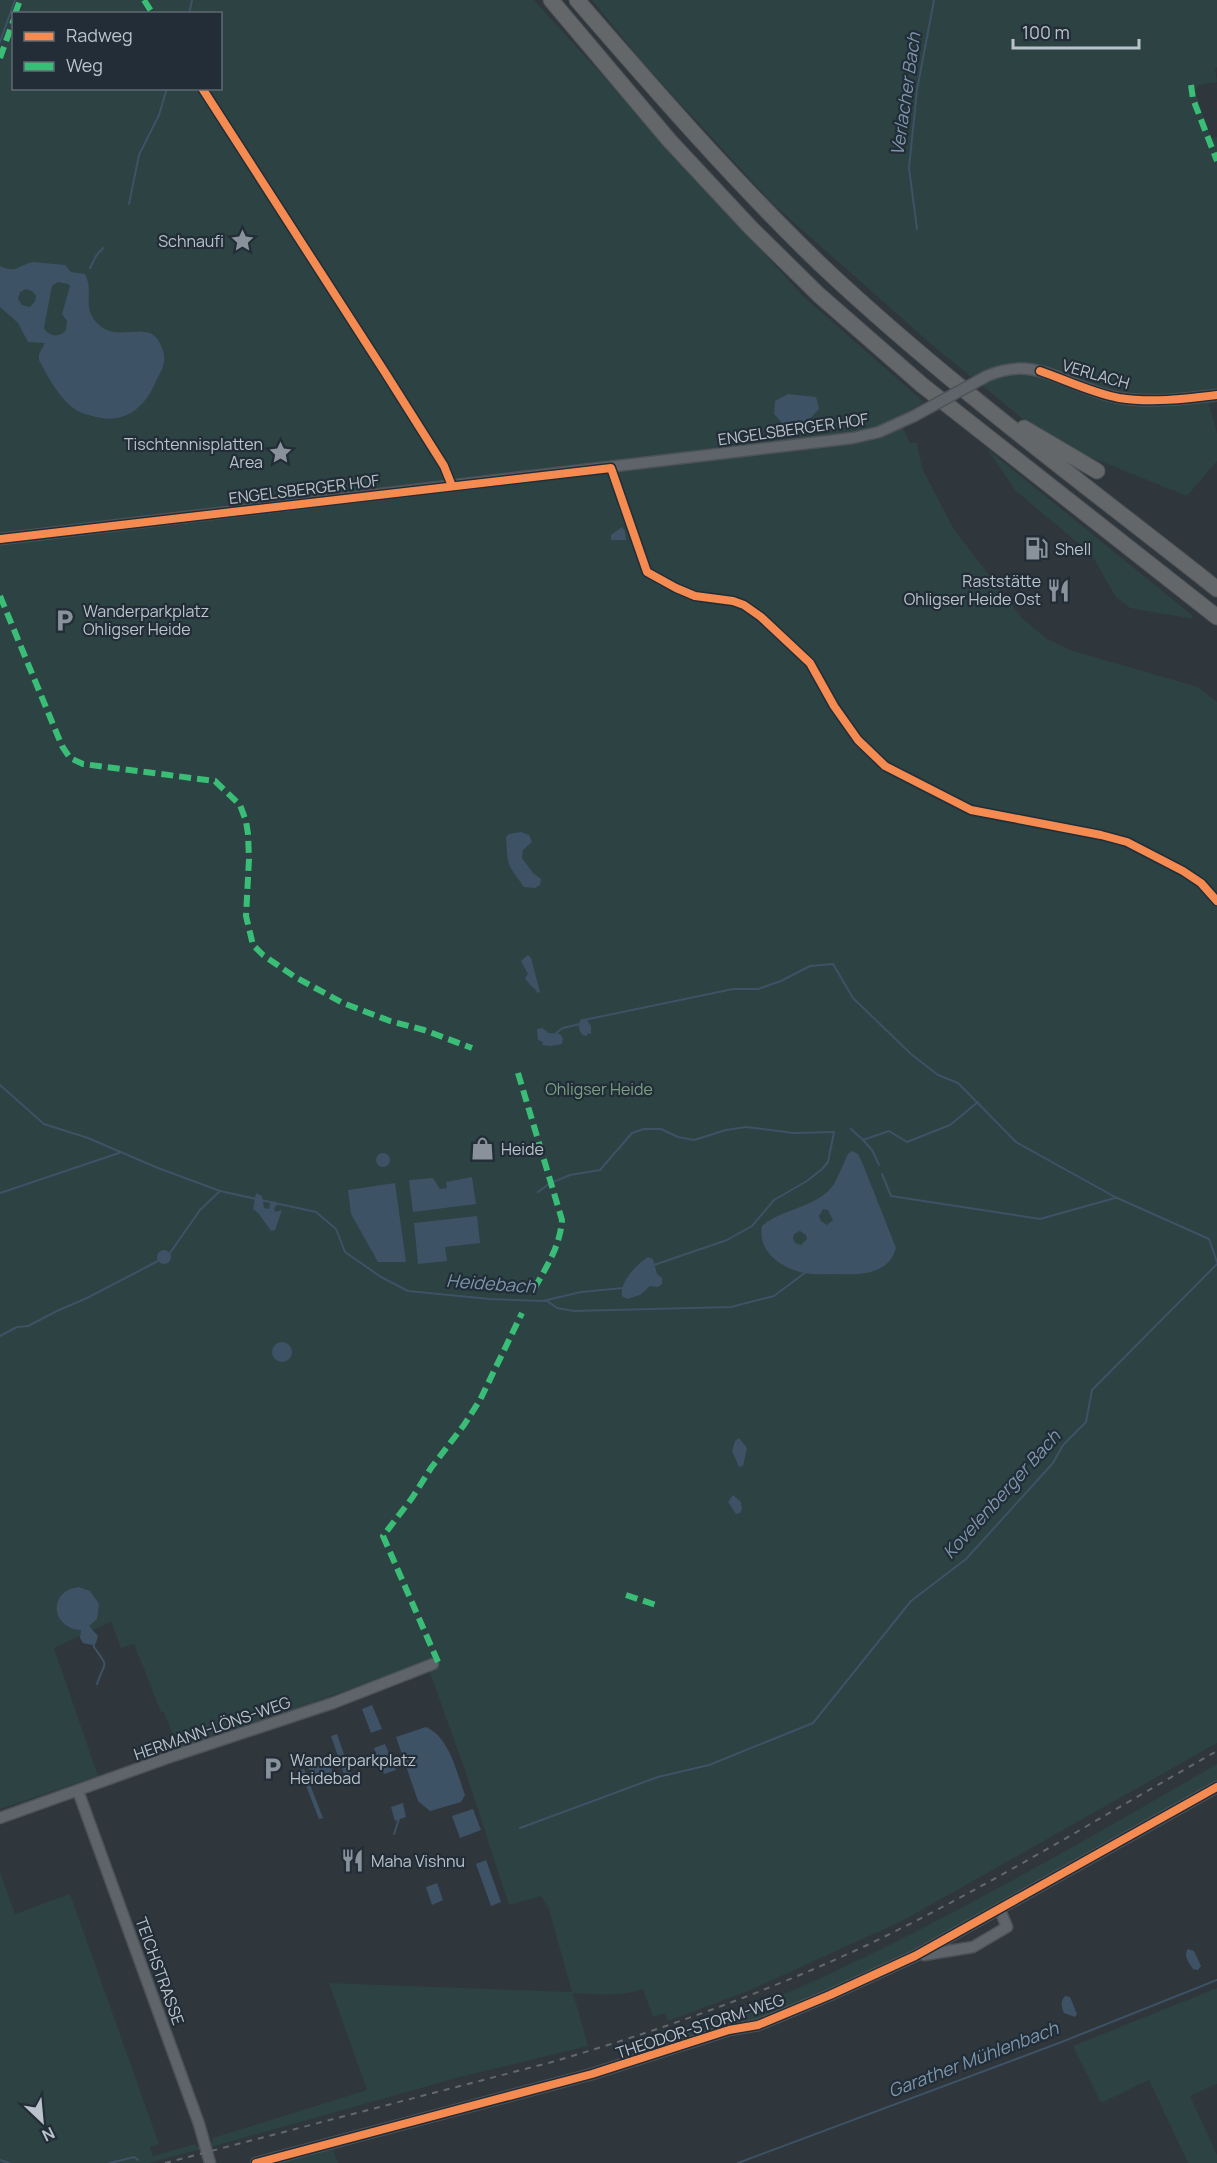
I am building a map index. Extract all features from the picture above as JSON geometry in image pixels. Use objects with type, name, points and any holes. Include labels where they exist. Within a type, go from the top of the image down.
[{"type":"highway","points":[[551,0],[669,140],[751,228],[819,295],[922,385],[1217,617]]},
{"type":"highway","points":[[577,0],[685,124],[820,263],[975,400],[1217,590]]},
{"type":"highway","points":[[922,385],[961,428]]},
{"type":"highway","points":[[975,400],[1097,471]]},
{"type":"street","name":"VERLACH","points":[[912,417],[987,376],[1003,369],[1021,367],[1040,371],[1119,398],[1150,400],[1217,395]]},
{"type":"street","name":"ENGELSBERGER HOF","points":[[0,539],[853,438],[879,432],[912,417]]},
{"type":"street","name":"HERMANN-LÖNS-WEG","points":[[0,1818],[333,1703],[433,1664]]},
{"type":"street","name":"THEODOR-STORM-WEG","points":[[256,2163],[592,2074],[729,2030],[758,2025],[915,1956],[1217,1787]]},
{"type":"street","name":"TEICHSTRASSE","points":[[78,1791],[199,2124],[210,2163]]},
{"type":"street","name":"THEODOR-STORM-WEG","points":[[915,1956],[977,1945],[1007,1927],[1000,1910]]},
{"type":"green space","name":"Ohligser Heide","points":[[0,0],[534,0],[804,297],[924,402],[898,418],[910,443],[917,443],[922,468],[953,528],[1022,618],[1047,639],[1073,651],[1198,687],[1217,702],[1217,1743],[904,1920],[748,1991],[668,2021],[665,2013],[653,2017],[643,1989],[617,1994],[573,1993],[588,2046],[460,2077],[211,2147],[213,2138],[367,2090],[329,1983],[572,1992],[549,1909],[541,1896],[509,1905],[466,1773],[426,1662],[179,1750],[134,1644],[121,1648],[111,1622],[54,1648],[98,1776],[0,1809]]},
{"type":"green space","points":[[592,0],[1217,0],[1217,67],[1215,69],[1217,82],[1198,85],[1195,91],[1211,138],[1217,137],[1217,402],[1209,404],[1217,433],[1217,461],[1187,496],[1080,453],[1038,431],[932,345],[773,204],[644,64]]},
{"type":"green space","points":[[986,448],[1192,615],[1193,619],[1130,608],[1116,597],[1091,554],[1016,491]]},
{"type":"green space","points":[[1217,1764],[1217,1781],[914,1952],[830,1994],[714,2033],[659,2048],[659,2040],[812,1982],[915,1932],[1067,1850]]},
{"type":"green space","points":[[0,1872],[15,1914],[70,1894],[159,2144],[150,2147],[153,2156],[195,2144],[201,2149],[149,2163],[0,2163]]},
{"type":"green space","points":[[1217,1988],[1217,2084],[1190,2096],[1217,2155],[1217,2163],[1188,2163],[1149,2080],[1101,2103],[1073,2046]]},
{"type":"green space","points":[[332,2147],[338,2163],[270,2163]]},
{"type":"water","points":[[33,262],[65,265],[71,272],[85,274],[89,287],[90,312],[99,325],[117,332],[152,334],[158,340],[164,355],[163,367],[146,399],[133,412],[125,416],[106,419],[84,414],[72,407],[46,374],[39,360],[39,354],[45,343],[28,342],[18,323],[0,307],[0,266],[14,269]],"holes":[[[58,282],[70,286],[62,314],[67,321],[66,330],[55,335],[44,328],[52,286]],[[26,289],[32,291],[36,296],[30,307],[22,305],[18,299],[20,292]]]},
{"type":"water","points":[[788,394],[816,397],[819,409],[807,422],[782,423],[774,414],[775,401]]},
{"type":"water","points":[[622,527],[626,540],[611,540],[611,535]]},
{"type":"water","points":[[521,832],[529,835],[532,842],[523,850],[522,858],[533,873],[541,879],[540,885],[535,888],[524,887],[511,868],[508,859],[506,837],[509,834]]},
{"type":"water","points":[[528,955],[531,958],[540,992],[538,993],[525,978],[528,974],[521,961]]},
{"type":"water","points":[[581,1019],[586,1019],[591,1026],[591,1034],[588,1033],[587,1036],[580,1031]]},
{"type":"water","points":[[542,1028],[549,1033],[560,1034],[563,1039],[562,1044],[542,1045],[543,1042],[538,1040],[537,1029]]},
{"type":"water","points":[[852,1151],[858,1154],[862,1162],[896,1248],[892,1257],[879,1269],[861,1274],[807,1274],[780,1263],[763,1244],[762,1226],[779,1215],[809,1203],[827,1192],[834,1184],[848,1154]],"holes":[[[823,1209],[828,1210],[833,1220],[827,1225],[821,1221],[819,1216]],[[800,1231],[806,1235],[807,1239],[801,1245],[795,1243],[793,1239],[794,1234]]]},
{"type":"water","points":[[380,1153],[386,1153],[390,1160],[386,1167],[380,1167],[376,1163],[376,1157]]},
{"type":"water","points":[[472,1177],[476,1204],[413,1212],[409,1180],[433,1178],[440,1189],[447,1188],[446,1182]]},
{"type":"water","points":[[395,1183],[406,1262],[378,1262],[351,1214],[348,1190]]},
{"type":"water","points":[[256,1193],[262,1196],[264,1208],[269,1209],[270,1203],[274,1201],[277,1205],[274,1208],[275,1212],[282,1210],[275,1230],[271,1231],[253,1209]]},
{"type":"water","points":[[477,1216],[480,1243],[445,1247],[447,1261],[418,1264],[414,1223]]},
{"type":"water","points":[[161,1250],[167,1250],[171,1257],[167,1264],[161,1264],[157,1260],[157,1254]]},
{"type":"water","points":[[648,1257],[653,1259],[657,1274],[662,1278],[662,1284],[658,1287],[650,1286],[640,1295],[627,1299],[622,1296],[626,1279]]},
{"type":"water","points":[[282,1342],[289,1345],[292,1352],[289,1359],[282,1362],[275,1359],[272,1352],[275,1345]]},
{"type":"water","points":[[739,1438],[747,1448],[743,1466],[739,1467],[732,1451],[735,1441]]},
{"type":"water","points":[[733,1495],[741,1502],[740,1513],[736,1514],[728,1502]]},
{"type":"water","points":[[79,1587],[90,1591],[99,1604],[97,1619],[89,1626],[98,1636],[96,1643],[92,1645],[83,1643],[80,1638],[81,1630],[63,1623],[57,1609],[62,1595]]},
{"type":"water","points":[[372,1705],[382,1729],[371,1733],[362,1709]]},
{"type":"water","points":[[426,1727],[434,1732],[447,1747],[465,1795],[461,1802],[430,1811],[418,1801],[396,1737]]},
{"type":"water","points":[[337,1734],[353,1781],[347,1783],[331,1736]]},
{"type":"water","points":[[385,1744],[396,1770],[384,1774],[374,1748]]},
{"type":"water","points":[[329,1761],[334,1776],[314,1783],[309,1768]]},
{"type":"water","points":[[304,1769],[323,1818],[319,1819],[300,1770]]},
{"type":"water","points":[[403,1803],[406,1817],[395,1821],[391,1807]]},
{"type":"water","points":[[473,1809],[481,1830],[460,1838],[452,1816]]},
{"type":"water","points":[[486,1860],[501,1902],[491,1906],[476,1864]]},
{"type":"water","points":[[437,1883],[443,1900],[432,1905],[426,1887]]},
{"type":"water","points":[[1188,1949],[1194,1951],[1201,1966],[1198,1970],[1193,1969],[1188,1962],[1186,1954]]},
{"type":"water","points":[[1065,1996],[1070,1997],[1077,2014],[1075,2017],[1064,2013],[1062,2000]]},
{"type":"waterway","points":[[0,42],[15,0]]},
{"type":"waterway","points":[[189,12],[192,0]]},
{"type":"waterway","name":"Verlacher Bach","points":[[917,229],[909,168],[917,90],[934,0]]},
{"type":"waterway","points":[[129,204],[139,155],[159,115],[166,90]]},
{"type":"waterway","points":[[90,268],[103,248]]},
{"type":"waterway","points":[[584,1020],[733,989],[758,989],[781,981],[810,966],[833,964],[853,998],[911,1054],[938,1075],[958,1083],[1016,1142],[1115,1197],[1209,1239],[1217,1262]]},
{"type":"waterway","points":[[556,1033],[563,1028],[580,1024]]},
{"type":"waterway","name":"Heidebach","points":[[0,1085],[44,1124],[88,1138],[220,1191],[316,1212],[336,1229],[345,1252],[381,1277],[408,1291],[490,1299],[543,1301],[581,1292],[623,1288]]},
{"type":"waterway","name":"Heidebach","points":[[851,1129],[863,1140],[889,1131],[907,1142],[950,1125],[978,1102]]},
{"type":"waterway","points":[[553,1182],[570,1175],[600,1170],[632,1133],[644,1129],[661,1129],[678,1137],[694,1140],[726,1130],[746,1127],[794,1133],[834,1132],[828,1162],[822,1169],[807,1181],[774,1200],[752,1226],[727,1240],[654,1265]]},
{"type":"waterway","points":[[863,1140],[872,1150],[879,1165]]},
{"type":"waterway","name":"Heidebach","points":[[0,1193],[119,1153]]},
{"type":"waterway","points":[[882,1174],[891,1196],[1040,1219],[1115,1198]]},
{"type":"waterway","points":[[538,1192],[549,1184]]},
{"type":"waterway","points":[[170,1253],[200,1210],[220,1191]]},
{"type":"waterway","points":[[0,1336],[17,1327],[28,1326],[87,1298],[158,1261]]},
{"type":"waterway","name":"Kovelenberger Bach","points":[[520,1828],[658,1777],[709,1765],[813,1723],[911,1601],[966,1559],[1053,1463],[1063,1445],[1086,1422],[1092,1390],[1217,1264]]},
{"type":"waterway","points":[[546,1300],[557,1308],[574,1311],[731,1307],[774,1296],[806,1272]]},
{"type":"waterway","points":[[94,1644],[104,1662],[97,1684]]},
{"type":"waterway","points":[[394,1834],[399,1819]]},
{"type":"waterway","name":"Garather Mühlenbach","points":[[738,2163],[1059,2043],[1217,1980]]},
{"type":"waterway","points":[[110,2163],[134,2157],[138,2160]]},
{"type":"waterway","points":[[0,2160],[9,2163]]},
{"type":"railway","points":[[165,2163],[552,2062],[631,2038],[748,1996],[825,1964],[908,1925],[998,1877],[1217,1751]]},
{"type":"marked path","points":[[16,12],[20,0]]},
{"type":"marked path","points":[[144,0],[152,12]]},
{"type":"marked path","points":[[0,58],[12,25]]},
{"type":"marked path","points":[[1191,85],[1193,99],[1217,161]]},
{"type":"marked path","points":[[0,596],[62,746],[70,758],[83,764],[215,781],[240,805],[248,834],[246,916],[253,945],[263,955],[295,977],[343,1003],[472,1048]]},
{"type":"marked path","points":[[518,1073],[562,1220],[556,1247],[534,1289]]},
{"type":"marked path","points":[[438,1662],[383,1536],[480,1400],[522,1313]]},
{"type":"marked path","points":[[626,1595],[656,1605]]},
{"type":"cycle path","points":[[203,90],[444,466],[452,486]]},
{"type":"cycle path","points":[[1040,371],[1089,390],[1119,398],[1156,400],[1217,395]]},
{"type":"cycle path","points":[[0,539],[611,468],[647,572],[695,596],[733,601],[744,605],[761,617],[810,663],[834,706],[858,740],[885,766],[971,810],[1127,842],[1183,871],[1201,883],[1217,901]]},
{"type":"cycle path","points":[[256,2163],[592,2074],[729,2030],[758,2025],[915,1956],[1217,1787]]},
{"type":"place","name":"Schnaufi","points":[[242,241]]},
{"type":"place","name":"Tischtennisplatten Area","points":[[281,453]]},
{"type":"place","name":"Shell","points":[[1037,549]]},
{"type":"place","name":"Raststätte Ohligser Heide Ost","points":[[1059,590]]},
{"type":"place","name":"Wanderparkplatz Ohligser Heide","points":[[65,620]]},
{"type":"place","name":"Heide","points":[[483,1149]]},
{"type":"place","name":"Wanderparkplatz Heidebad","points":[[272,1769]]},
{"type":"place","name":"Maha Vishnu","points":[[353,1861]]}]
